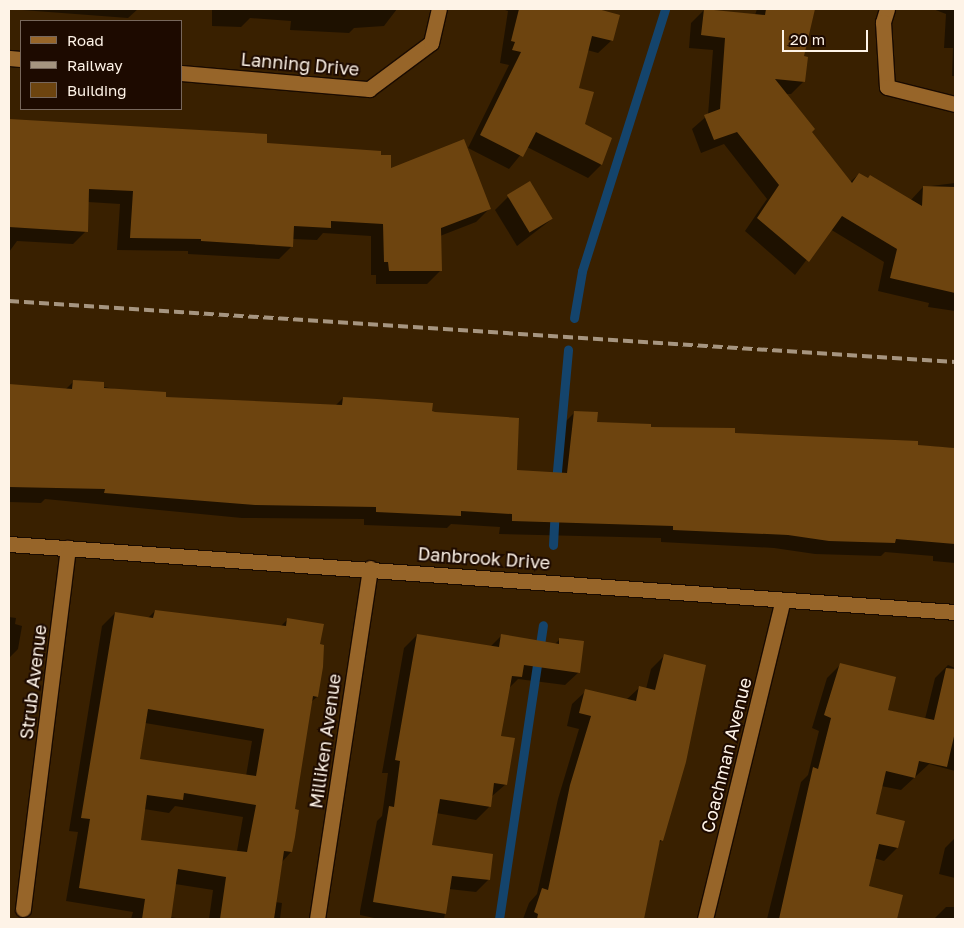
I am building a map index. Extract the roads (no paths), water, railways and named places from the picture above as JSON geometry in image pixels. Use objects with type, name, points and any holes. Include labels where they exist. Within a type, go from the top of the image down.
[{"type":"street","name":"Lanning Drive","points":[[182,73],[370,89],[431,43],[439,9]]},
{"type":"street","points":[[887,9],[883,22],[887,87],[955,104]]},
{"type":"street","name":"Danbrook Drive","points":[[9,544],[370,568],[955,612]]},
{"type":"street","name":"Strub Avenue","points":[[23,909],[68,548]]},
{"type":"street","name":"Milliken Avenue","points":[[318,919],[370,568]]},
{"type":"street","name":"Coachman Avenue","points":[[705,919],[783,600]]},
{"type":"waterway","points":[[574,318],[582,271],[665,9]]},
{"type":"waterway","points":[[556,482],[568,350]]},
{"type":"waterway","points":[[553,545],[555,510]]},
{"type":"waterway","points":[[499,919],[543,625]]},
{"type":"railway","points":[[9,301],[955,362]]}]
